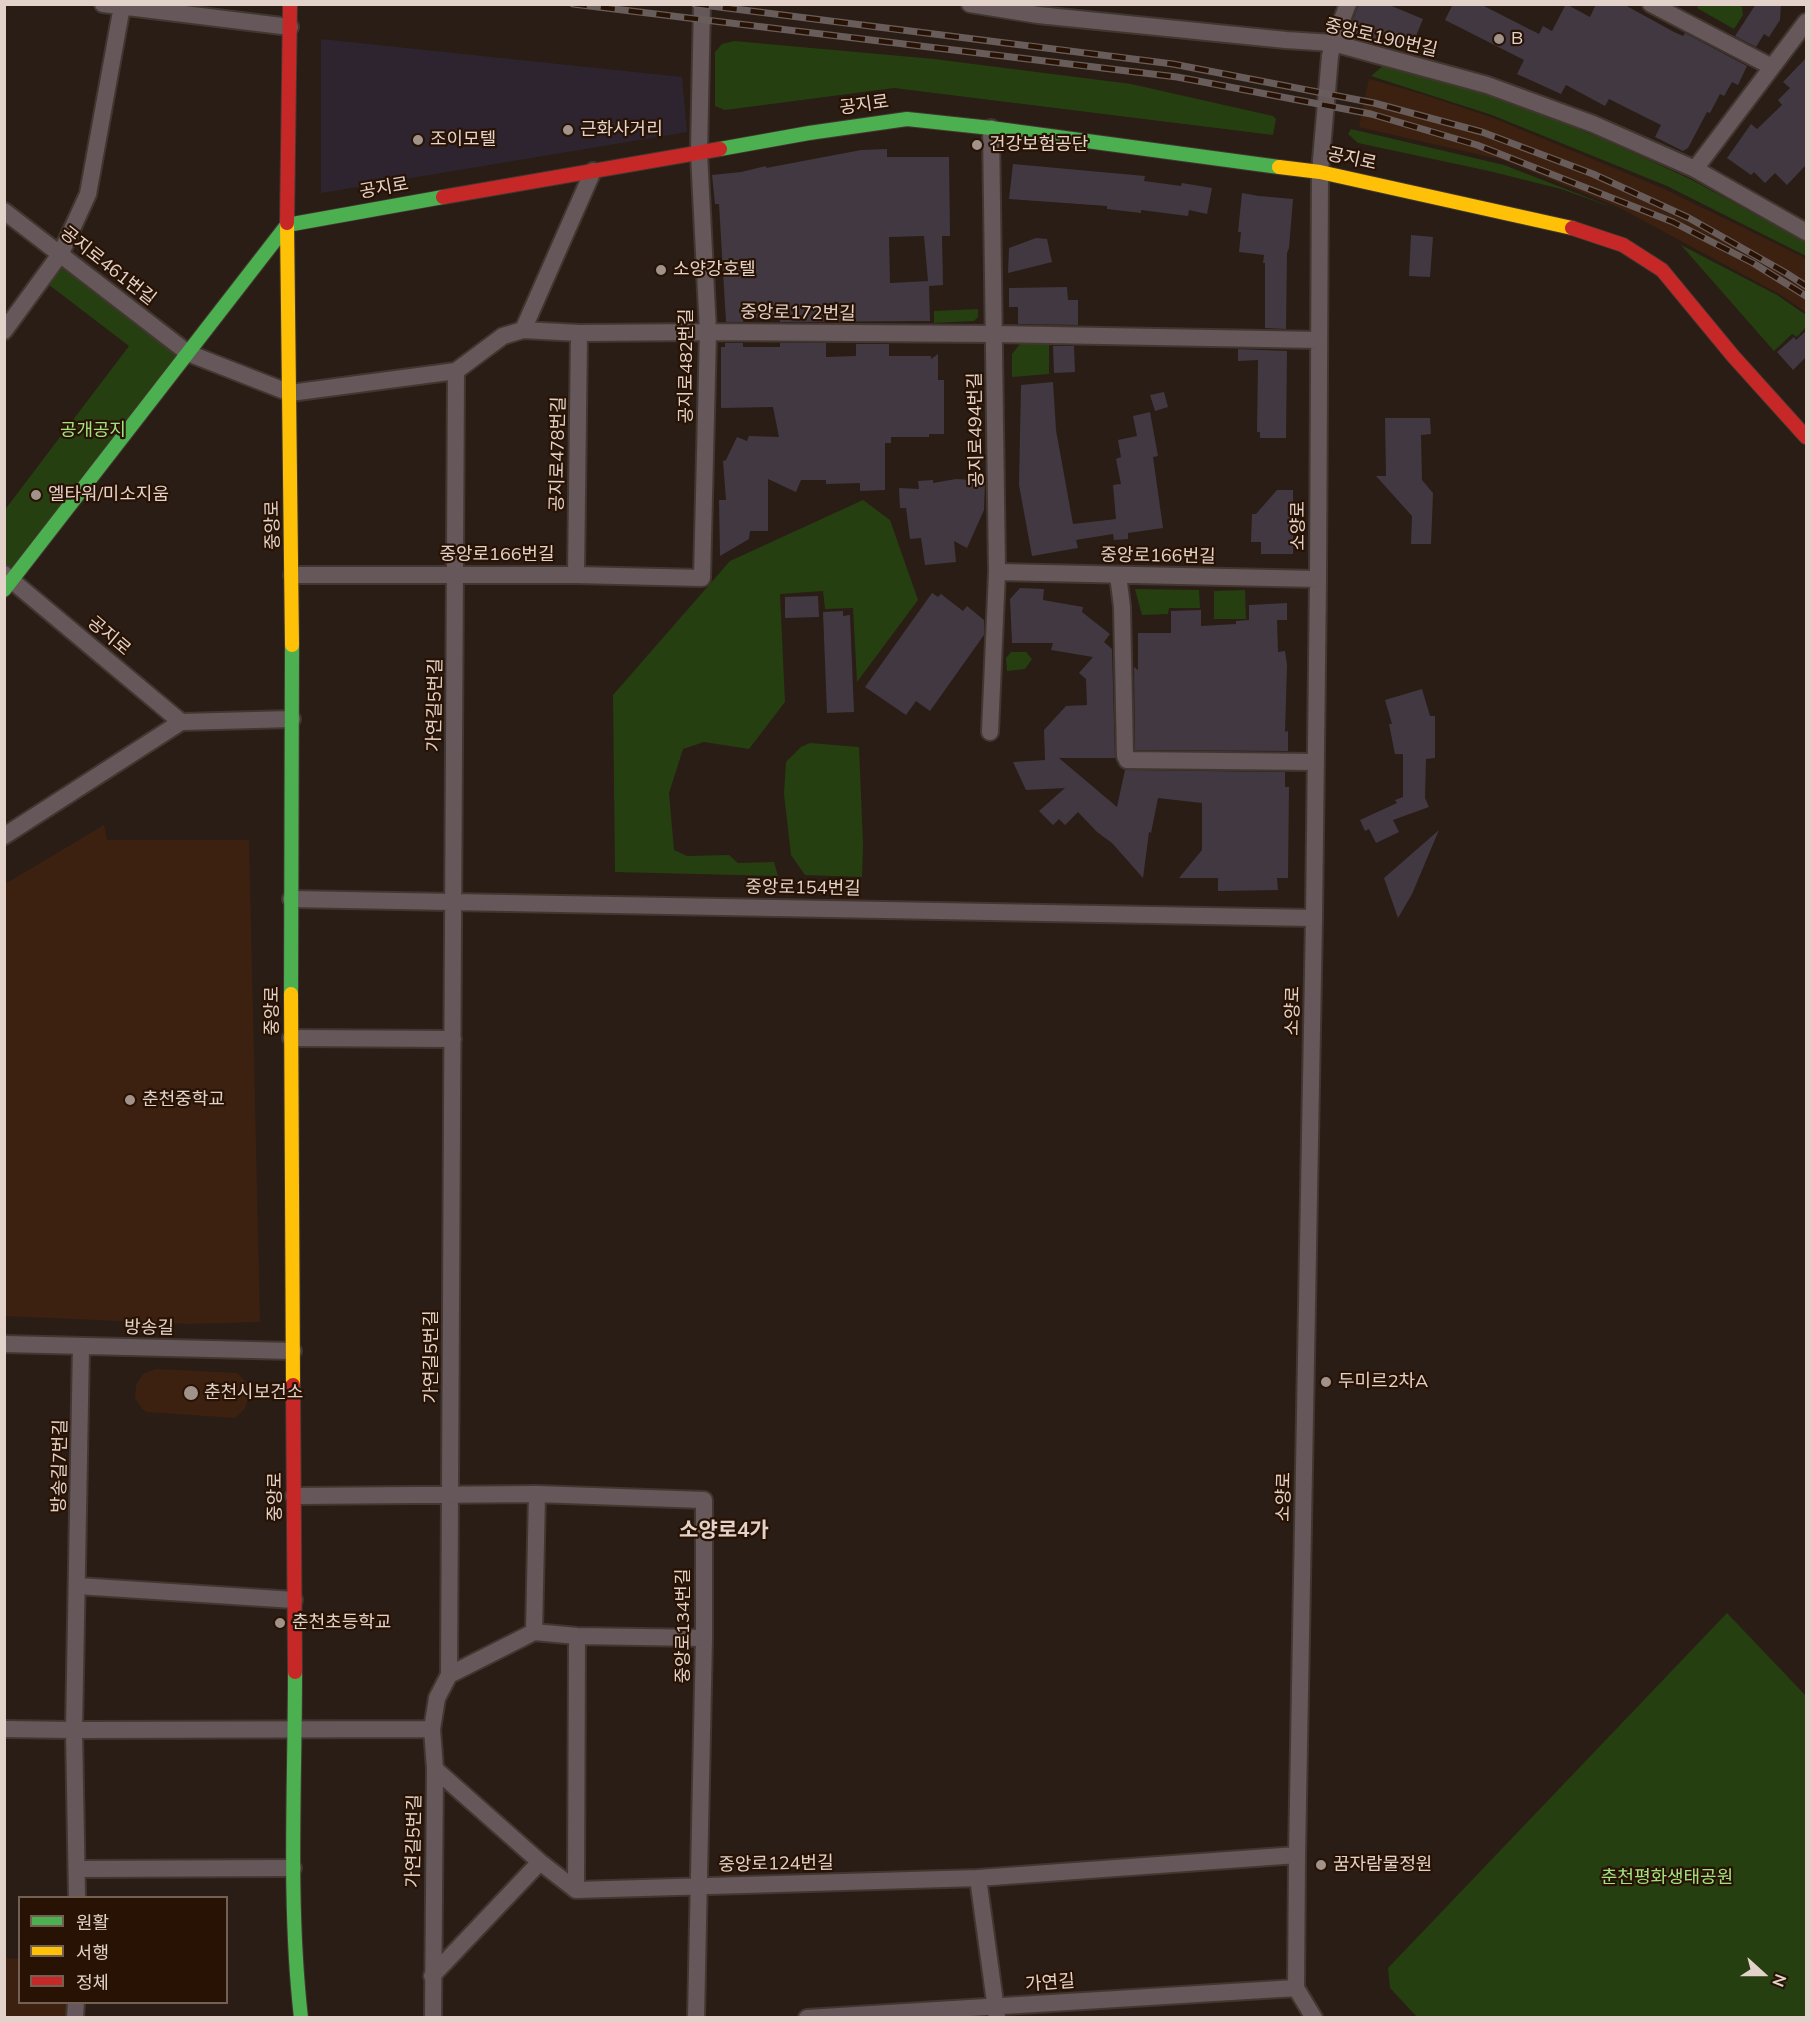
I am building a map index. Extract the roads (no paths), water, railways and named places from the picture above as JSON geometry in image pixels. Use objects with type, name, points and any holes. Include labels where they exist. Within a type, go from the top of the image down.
[{"type":"street","points":[[104,4],[290,27]]},
{"type":"street","name":"중앙로","points":[[290,4],[287,225],[292,575],[291,1038],[295,1730],[293,1868],[297,1982],[301,2018]]},
{"type":"street","name":"공지로482번길","points":[[702,4],[699,153],[708,332],[702,578]]},
{"type":"street","name":"중앙로190번길","points":[[970,4],[1039,10],[1286,40],[1333,43],[1486,85],[1593,124],[1695,169],[1806,232]]},
{"type":"street","name":"소양로","points":[[1296,1988],[1314,918],[1320,172],[1333,43],[1347,4]]},
{"type":"street","points":[[1651,4],[1772,67]]},
{"type":"street","points":[[4,331],[61,254],[88,194],[122,6]]},
{"type":"street","points":[[1695,169],[1806,22]]},
{"type":"street","name":"공지로","points":[[181,722],[7,582],[287,225],[809,133],[907,119],[991,128],[1320,172],[1576,229],[1623,245],[1662,270],[1733,356],[1806,437]]},
{"type":"street","name":"공지로494번길","points":[[990,732],[997,572],[991,128]]},
{"type":"street","points":[[523,330],[593,171]]},
{"type":"street","name":"공지로461번길","points":[[4,211],[188,353],[290,393]]},
{"type":"street","name":"중앙로172번길","points":[[290,393],[456,371],[503,336],[523,330],[579,333],[995,334],[1319,340]]},
{"type":"street","name":"공지로478번길","points":[[576,575],[579,333]]},
{"type":"street","name":"가연길5번길","points":[[433,2018],[435,1769],[432,1729],[436,1698],[450,1675],[456,371]]},
{"type":"street","name":"중앙로166번길","points":[[997,572],[1318,579]]},
{"type":"street","name":"중앙로166번길","points":[[292,575],[576,575],[702,578]]},
{"type":"street","points":[[1118,575],[1122,607],[1125,756],[1127,759],[1316,762]]},
{"type":"street","points":[[4,836],[181,722],[292,719]]},
{"type":"street","name":"중앙로154번길","points":[[291,899],[1314,918]]},
{"type":"street","points":[[291,1038],[453,1039]]},
{"type":"street","name":"방송길","points":[[4,1344],[293,1351]]},
{"type":"street","name":"방송길7번길","points":[[76,1896],[75,1730],[81,1346]]},
{"type":"street","points":[[534,1632],[537,1494]]},
{"type":"street","name":"중앙로134번길","points":[[294,1496],[537,1494],[704,1500],[704,1638],[696,2018]]},
{"type":"street","points":[[78,1586],[294,1600]]},
{"type":"street","points":[[450,1675],[534,1632],[577,1636],[704,1638]]},
{"type":"street","points":[[576,1890],[577,1636]]},
{"type":"street","points":[[4,1729],[432,1729]]},
{"type":"street","points":[[435,1769],[540,1862],[576,1890]]},
{"type":"street","name":"중앙로124번길","points":[[576,1890],[978,1878],[1297,1855]]},
{"type":"street","points":[[432,1976],[540,1862]]},
{"type":"street","points":[[77,1869],[293,1868]]},
{"type":"street","points":[[978,1878],[996,2012]]},
{"type":"street","points":[[1296,1988],[1314,2018]]},
{"type":"street","name":"가연길","points":[[807,2018],[996,2012],[1296,1988]]},
{"type":"railway","points":[[573,4],[1177,77],[1371,114],[1477,145],[1673,222],[1753,263],[1806,296]]},
{"type":"railway","points":[[695,4],[1173,64],[1374,103],[1482,132],[1593,174],[1689,218],[1806,286]]},
{"type":"place","name":"B","points":[[1499,39]]},
{"type":"place","name":"근화사거리","points":[[568,130]]},
{"type":"place","name":"조이모텔","points":[[418,140]]},
{"type":"place","name":"건강보험공단","points":[[977,145]]},
{"type":"place","name":"소양강호텔","points":[[661,270]]},
{"type":"place","name":"엘타워/미소지움","points":[[36,495]]},
{"type":"place","name":"춘천중학교","points":[[130,1100]]},
{"type":"place","name":"두미르2차A","points":[[1326,1382]]},
{"type":"place","name":"춘천시보건소","points":[[191,1393]]},
{"type":"place","name":"춘천초등학교","points":[[280,1623]]},
{"type":"place","name":"꿈자람물정원","points":[[1321,1865]]},
{"type":"district","name":"소양로4가","points":[[724,1531]]},
{"type":"park label","name":"공개공지","points":[[93,431]]},
{"type":"park label","name":"춘천평화생태공원","points":[[1667,1878]]}]
